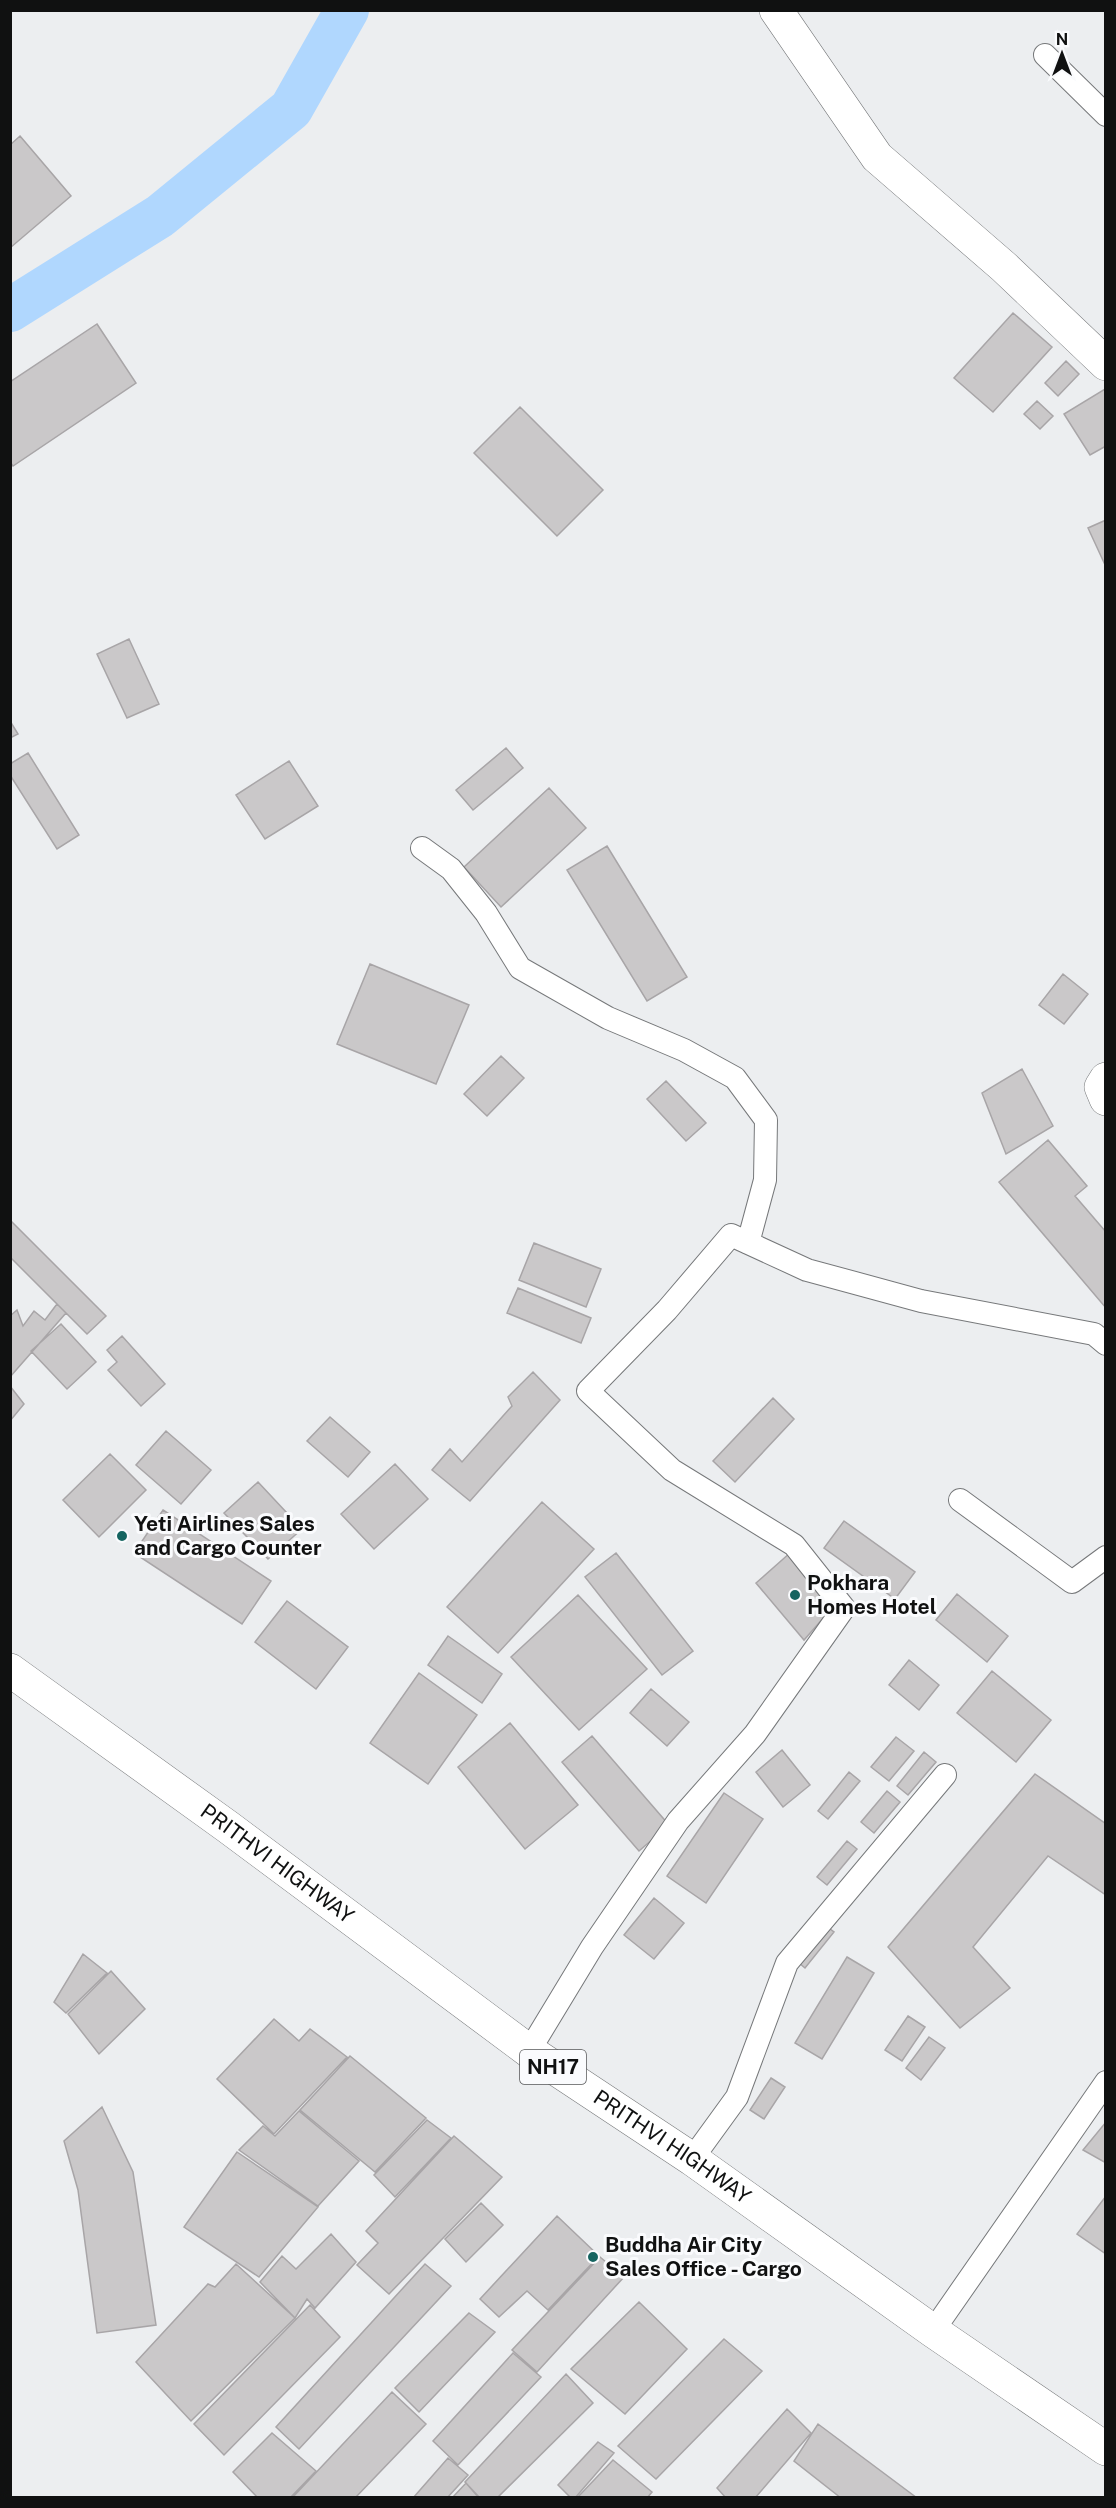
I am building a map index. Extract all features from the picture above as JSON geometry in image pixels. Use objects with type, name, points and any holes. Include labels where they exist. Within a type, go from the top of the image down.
[{"type":"main road","points":[[776,10],[877,157],[1004,267],[1106,364]]},
{"type":"main road","points":[[1106,1079],[1101,1087],[1106,1099]]},
{"type":"main road","name":"PRITHVI HIGHWAY","points":[[10,1670],[228,1827],[529,2051],[692,2159],[933,2331],[1106,2449]]},
{"type":"lane","points":[[1045,55],[1106,115]]},
{"type":"lane","points":[[422,848],[451,869],[486,913],[520,968],[608,1018],[684,1050],[735,1078],[766,1120],[765,1180],[748,1243]]},
{"type":"lane","points":[[529,2051],[592,1947],[678,1821],[755,1734],[844,1608],[794,1545],[672,1470],[588,1390],[667,1310],[731,1235],[807,1270],[921,1301],[1094,1334],[1106,1344]]},
{"type":"lane","points":[[960,1500],[1072,1582],[1106,1557]]},
{"type":"lane","points":[[692,2159],[737,2097],[787,1963],[945,1775]]},
{"type":"lane","points":[[933,2331],[1106,2082]]},
{"type":"building","points":[[20,136],[71,196],[10,248],[10,145]]},
{"type":"building","points":[[1013,313],[1052,347],[993,412],[954,378]]},
{"type":"building","points":[[97,324],[136,383],[13,466],[10,462],[10,382]]},
{"type":"building","points":[[1066,361],[1079,374],[1058,396],[1045,383]]},
{"type":"building","points":[[1105,389],[1106,446],[1090,455],[1064,414]]},
{"type":"building","points":[[1037,401],[1053,416],[1040,429],[1024,414]]},
{"type":"building","points":[[520,407],[603,490],[557,536],[474,453]]},
{"type":"building","points":[[1106,520],[1106,567],[1088,528]]},
{"type":"building","points":[[129,639],[159,704],[127,718],[97,654]]},
{"type":"building","points":[[10,721],[18,734],[10,738]]},
{"type":"building","points":[[506,748],[523,768],[473,810],[456,790]]},
{"type":"building","points":[[28,753],[79,835],[57,849],[10,775],[10,764]]},
{"type":"building","points":[[289,761],[318,806],[265,839],[236,795]]},
{"type":"building","points":[[549,788],[586,828],[501,907],[464,867]]},
{"type":"building","points":[[607,846],[687,977],[647,1001],[567,870]]},
{"type":"building","points":[[370,964],[469,1005],[436,1084],[337,1044]]},
{"type":"building","points":[[1063,974],[1088,994],[1064,1024],[1039,1005]]},
{"type":"building","points":[[501,1056],[524,1078],[487,1116],[464,1094]]},
{"type":"building","points":[[1022,1069],[1053,1126],[1006,1154],[982,1093]]},
{"type":"building","points":[[666,1081],[706,1123],[686,1141],[647,1099]]},
{"type":"building","points":[[1048,1140],[1087,1186],[1075,1196],[1106,1232],[1106,1308],[999,1182]]},
{"type":"building","points":[[10,1220],[106,1316],[87,1334],[10,1257]]},
{"type":"building","points":[[534,1243],[601,1269],[586,1307],[519,1280]]},
{"type":"building","points":[[518,1288],[591,1318],[581,1343],[507,1313]]},
{"type":"building","points":[[57,1304],[66,1313],[10,1377],[10,1316],[17,1310],[23,1326],[34,1311],[45,1320]]},
{"type":"building","points":[[61,1324],[96,1362],[67,1389],[31,1351]]},
{"type":"building","points":[[122,1336],[165,1384],[141,1406],[108,1370],[117,1362],[107,1350]]},
{"type":"building","points":[[533,1372],[560,1400],[470,1501],[432,1470],[450,1449],[462,1462],[512,1406],[508,1397]]},
{"type":"building","points":[[10,1386],[24,1404],[10,1421]]},
{"type":"building","points":[[773,1398],[794,1419],[735,1482],[713,1461]]},
{"type":"building","points":[[330,1417],[370,1452],[348,1477],[307,1441]]},
{"type":"building","points":[[166,1431],[211,1470],[181,1504],[136,1465]]},
{"type":"building","points":[[110,1454],[146,1490],[99,1537],[63,1500]]},
{"type":"building","points":[[395,1464],[428,1499],[374,1549],[341,1514]]},
{"type":"building","points":[[258,1482],[302,1529],[268,1559],[224,1513]]},
{"type":"building","points":[[542,1502],[594,1549],[498,1653],[447,1607]]},
{"type":"building","points":[[163,1510],[271,1581],[242,1624],[134,1553]]},
{"type":"building","points":[[844,1521],[915,1572],[895,1599],[824,1548]]},
{"type":"building","name":"Pokhara Homes Hotel","points":[[791,1552],[833,1607],[804,1640],[756,1583]]},
{"type":"building","points":[[616,1553],[693,1651],[662,1675],[585,1577]]},
{"type":"building","points":[[957,1594],[1008,1636],[987,1662],[936,1620]]},
{"type":"building","points":[[578,1595],[647,1669],[579,1730],[511,1657]]},
{"type":"building","points":[[287,1601],[348,1647],[316,1689],[255,1642]]},
{"type":"building","points":[[448,1636],[502,1674],[482,1703],[428,1665]]},
{"type":"building","points":[[909,1660],[939,1685],[919,1710],[889,1685]]},
{"type":"building","points":[[992,1671],[1051,1720],[1016,1762],[957,1713]]},
{"type":"building","points":[[419,1673],[477,1715],[428,1784],[370,1743]]},
{"type":"building","points":[[651,1689],[689,1722],[667,1746],[630,1713]]},
{"type":"building","points":[[510,1723],[578,1805],[525,1849],[458,1767]]},
{"type":"building","points":[[592,1736],[669,1825],[639,1851],[562,1762]]},
{"type":"building","points":[[896,1737],[914,1751],[889,1781],[871,1767]]},
{"type":"building","points":[[782,1750],[810,1785],[783,1807],[756,1772]]},
{"type":"building","points":[[924,1752],[936,1762],[908,1795],[897,1786]]},
{"type":"building","points":[[849,1772],[860,1781],[828,1819],[818,1811]]},
{"type":"building","points":[[1035,1774],[1106,1824],[1106,1895],[1048,1856],[973,1947],[1010,1988],[960,2028],[888,1947]]},
{"type":"building","points":[[887,1791],[900,1802],[874,1833],[861,1822]]},
{"type":"building","points":[[724,1793],[763,1819],[706,1903],[667,1876]]},
{"type":"building","points":[[847,1841],[857,1849],[827,1885],[817,1877]]},
{"type":"building","points":[[654,1898],[684,1923],[654,1959],[624,1935]]},
{"type":"building","points":[[822,1923],[834,1932],[805,1968],[793,1958]]},
{"type":"building","points":[[83,1954],[107,1973],[66,2013],[54,2002]]},
{"type":"building","points":[[847,1957],[874,1973],[822,2059],[795,2043]]},
{"type":"building","points":[[111,1971],[145,2009],[99,2054],[68,2014]]},
{"type":"building","points":[[908,2016],[925,2027],[902,2061],[885,2050]]},
{"type":"building","points":[[274,2019],[299,2041],[310,2029],[347,2057],[274,2134],[217,2079]]},
{"type":"building","points":[[929,2037],[945,2048],[921,2080],[906,2068]]},
{"type":"building","points":[[350,2056],[426,2118],[375,2172],[300,2110]]},
{"type":"building","points":[[771,2078],[785,2087],[764,2119],[750,2110]]},
{"type":"building","points":[[102,2107],[133,2172],[156,2325],[97,2333],[78,2190],[64,2141]]},
{"type":"building","points":[[299,2111],[359,2161],[318,2206],[239,2150],[263,2126],[275,2136]]},
{"type":"building","points":[[427,2120],[451,2138],[395,2197],[374,2175]]},
{"type":"building","points":[[1106,2122],[1106,2163],[1083,2150]]},
{"type":"building","points":[[454,2136],[502,2177],[389,2294],[357,2265],[378,2243],[366,2231]]},
{"type":"building","points":[[237,2152],[318,2207],[259,2277],[184,2227]]},
{"type":"building","points":[[1106,2196],[1106,2254],[1077,2234]]},
{"type":"building","points":[[481,2203],[503,2225],[466,2262],[445,2239]]},
{"type":"building","points":[[557,2216],[599,2256],[548,2310],[527,2291],[499,2317],[480,2299]]},
{"type":"building","points":[[331,2234],[356,2262],[315,2308],[307,2299],[295,2318],[260,2282],[282,2256],[296,2269]]},
{"type":"building","points":[[600,2257],[624,2277],[537,2372],[512,2350]]},
{"type":"building","points":[[236,2264],[295,2318],[191,2421],[136,2362],[208,2284],[215,2287]]},
{"type":"building","points":[[425,2264],[451,2286],[299,2449],[276,2427]]},
{"type":"building","points":[[639,2302],[687,2349],[625,2414],[571,2369]]},
{"type":"building","points":[[310,2305],[340,2337],[224,2455],[194,2424]]},
{"type":"building","points":[[469,2313],[495,2332],[419,2412],[395,2388]]},
{"type":"building","points":[[724,2339],[762,2371],[656,2479],[618,2446]]},
{"type":"building","points":[[513,2353],[541,2377],[458,2465],[433,2441]]},
{"type":"building","points":[[566,2374],[593,2403],[497,2498],[480,2498],[465,2482]]},
{"type":"building","points":[[392,2392],[426,2424],[355,2498],[292,2498]]},
{"type":"building","points":[[787,2409],[811,2433],[755,2498],[726,2498],[717,2488]]},
{"type":"building","points":[[818,2424],[917,2498],[841,2498],[794,2461]]},
{"type":"building","points":[[272,2433],[316,2471],[290,2498],[258,2498],[233,2472]]},
{"type":"building","points":[[598,2442],[614,2453],[575,2498],[571,2498],[558,2485]]},
{"type":"building","points":[[448,2458],[468,2475],[447,2498],[413,2498]]},
{"type":"building","points":[[613,2460],[652,2492],[647,2498],[577,2498]]},
{"type":"building","points":[[466,2483],[479,2498],[452,2498]]},
{"type":"waterway","points":[[10,310],[160,216],[291,109],[347,10]]},
{"type":"place","name":"Yeti Airlines Sales and Cargo Counter","points":[[122,1536]]},
{"type":"place","name":"Pokhara Homes Hotel","points":[[795,1595]]},
{"type":"place","name":"Buddha Air City Sales Office - Cargo","points":[[593,2257]]}]
